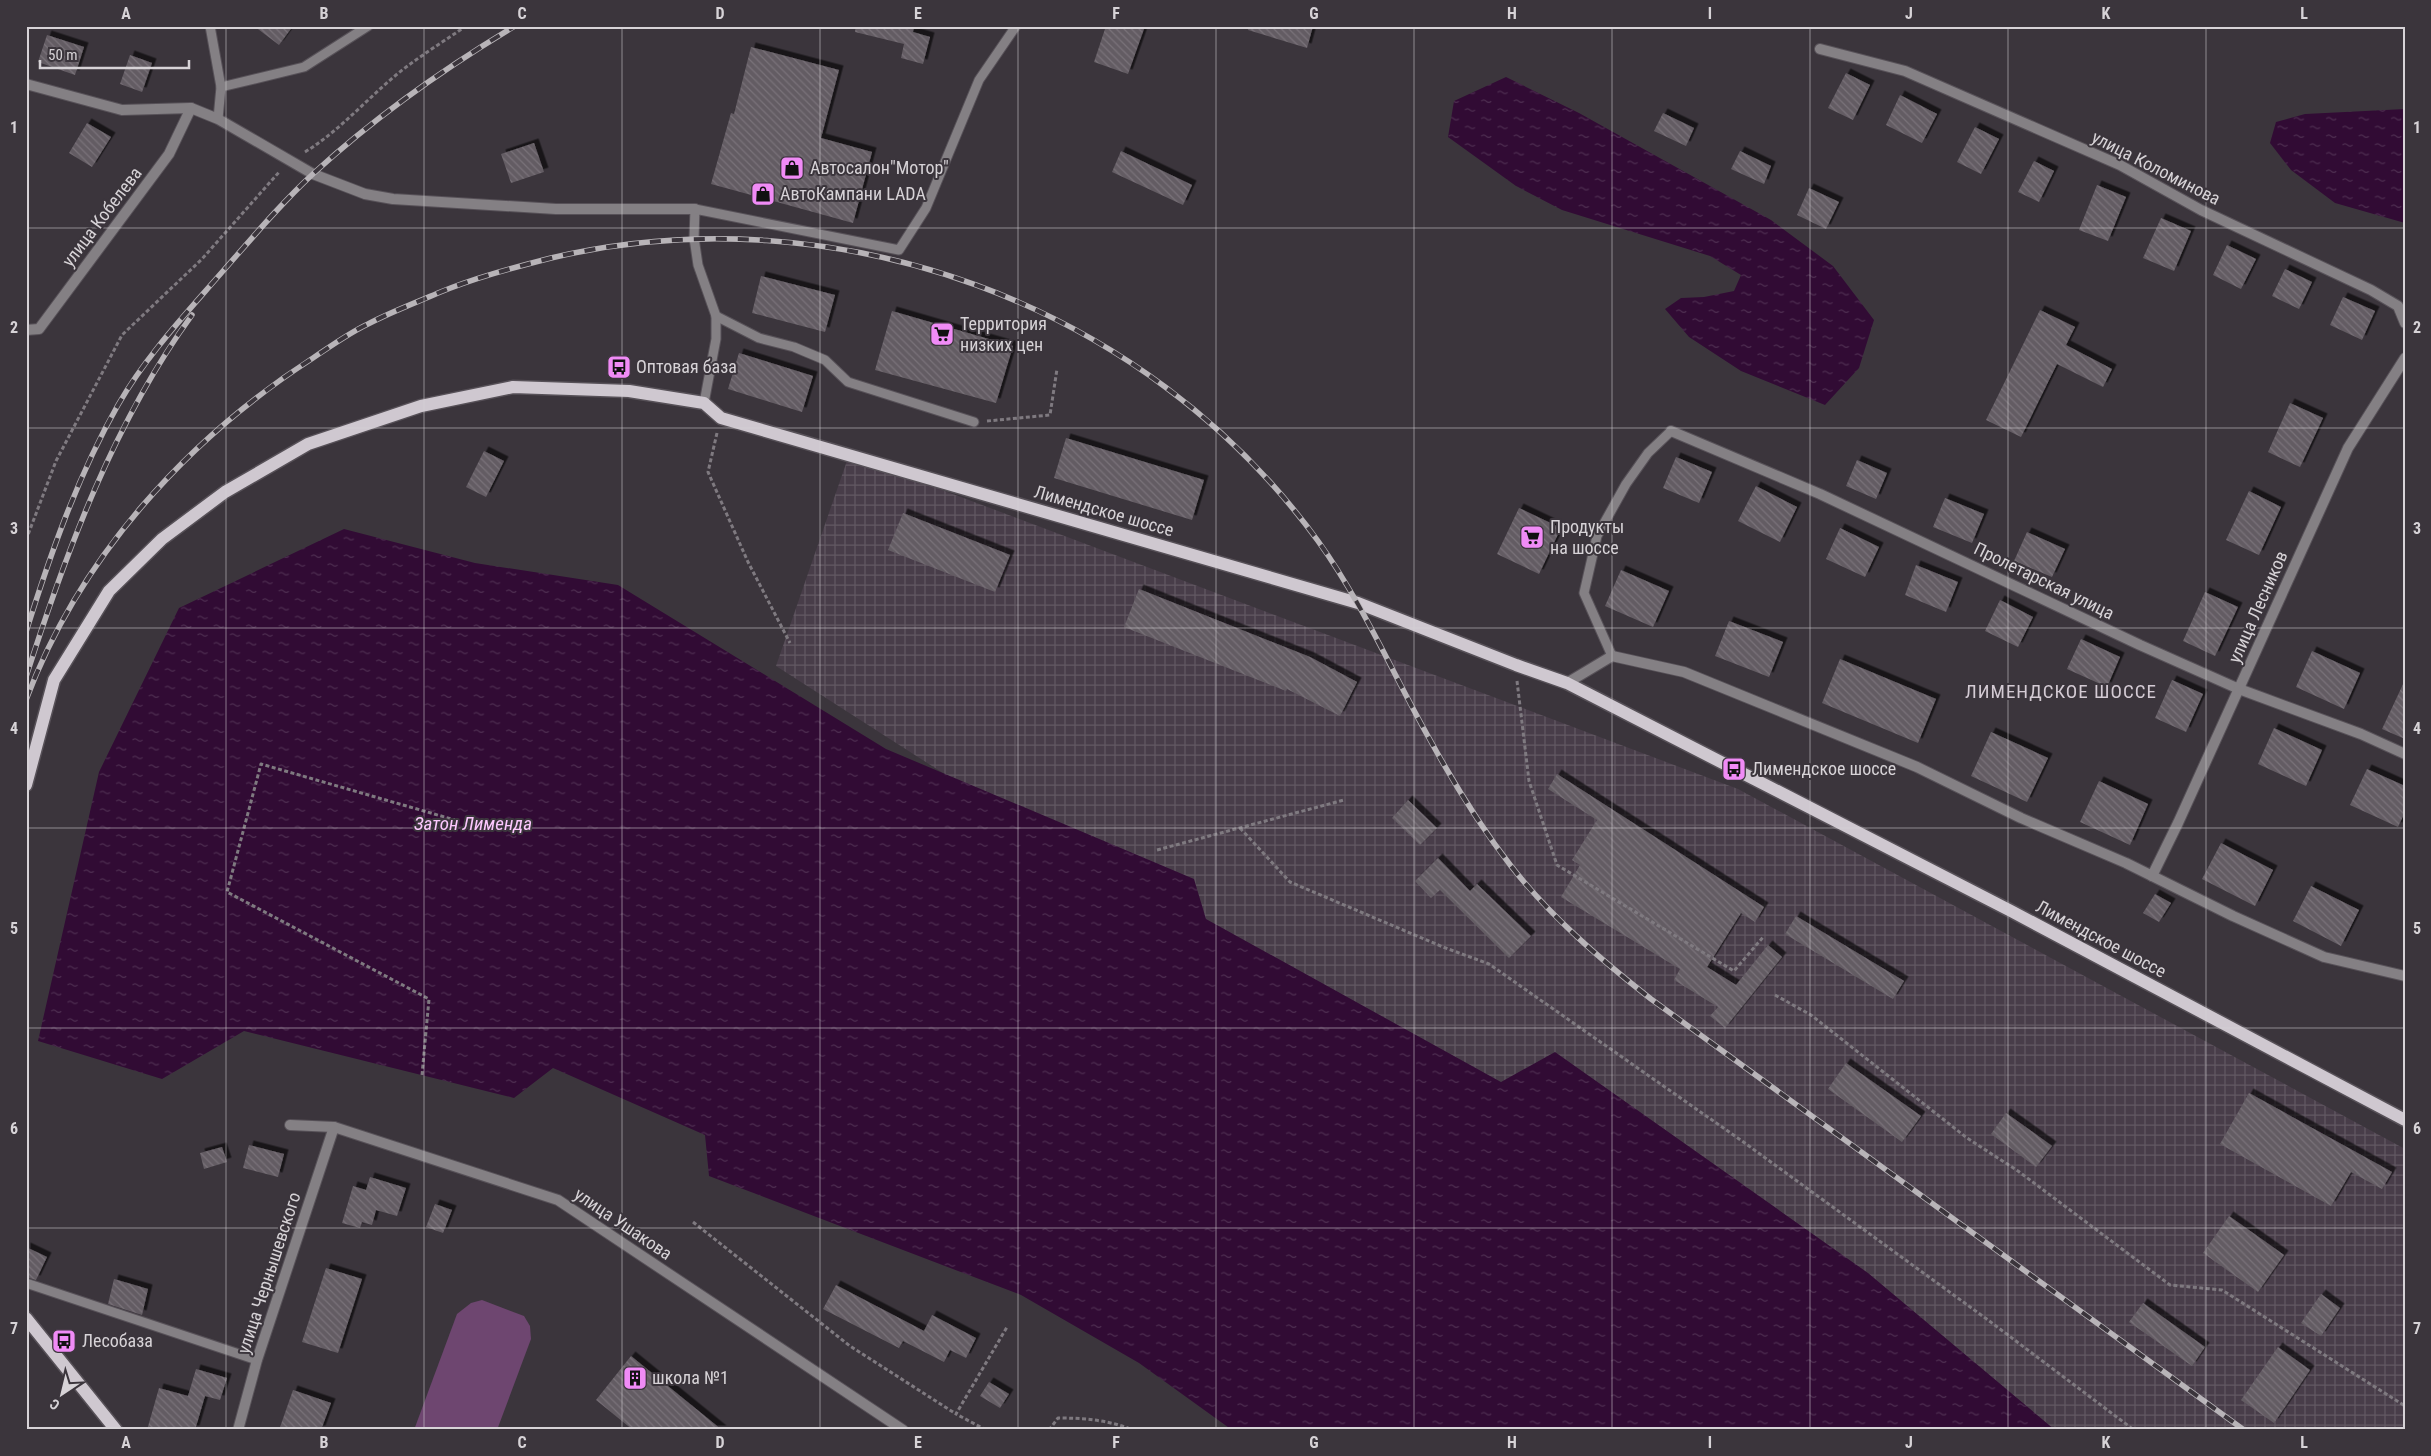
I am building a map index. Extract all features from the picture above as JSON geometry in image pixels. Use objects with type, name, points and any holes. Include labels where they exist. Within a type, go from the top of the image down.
[{"type":"main road","points":[[26,785],[54,680],[110,591],[162,539],[225,492],[308,444],[422,406],[513,387],[628,391],[704,403]]},
{"type":"main road","name":"Лимендское шоссе","points":[[704,403],[721,418],[1358,603],[1566,683],[2011,911],[2405,1120]]},
{"type":"main road","points":[[26,1318],[116,1430]]},
{"type":"street","name":"улица Коломинова","points":[[1820,49],[1905,71],[2120,165],[2201,210],[2371,290],[2398,306],[2405,323]]},
{"type":"street","points":[[26,84],[122,110],[191,108],[218,119],[338,185],[365,194],[393,199],[556,209],[695,209]]},
{"type":"street","name":"улица Кобелева","points":[[26,330],[39,329],[164,162],[191,108]]},
{"type":"street","name":"улица Лесников","points":[[2152,876],[2240,689],[2348,448],[2405,358]]},
{"type":"street","name":"Пролетарская улица","points":[[1671,431],[1820,494],[2140,645],[2240,689],[2361,734],[2405,754]]},
{"type":"street","points":[[1566,683],[1612,656],[1684,672],[1908,763],[2021,818],[2152,876],[2233,916],[2324,957],[2405,976]]},
{"type":"street","name":"улица Ушакова","points":[[290,1125],[334,1127],[558,1200],[903,1430]]},
{"type":"street","name":"улица Чернышевского","points":[[238,1430],[256,1360],[334,1127]]},
{"type":"lane","points":[[210,26],[221,87],[218,119]]},
{"type":"lane","points":[[221,87],[304,68],[368,26]]},
{"type":"lane","points":[[704,403],[716,338],[716,316],[698,265],[694,238],[695,209],[899,250],[926,208],[978,80],[1016,26]]},
{"type":"lane","points":[[716,316],[759,338],[794,347],[825,360],[848,382],[974,422]]},
{"type":"lane","points":[[1612,656],[1584,593],[1597,536],[1626,484],[1648,453],[1671,431]]},
{"type":"lane","points":[[26,1284],[256,1360]]},
{"type":"path","points":[[26,540],[56,461],[122,335],[202,259],[290,160],[334,133],[359,106],[398,73],[466,26]]},
{"type":"path","points":[[974,422],[1050,415],[1057,369]]},
{"type":"path","points":[[721,418],[708,472],[748,562],[790,643]]},
{"type":"path","points":[[1516,665],[1529,781],[1557,865],[1734,971],[1764,936]]},
{"type":"path","points":[[422,1075],[430,999],[228,892],[262,764],[455,820]]},
{"type":"path","points":[[1157,850],[1344,800]]},
{"type":"path","points":[[1240,828],[1290,882],[1443,947],[1489,964],[1742,1141],[1988,1320],[2134,1430]]},
{"type":"path","points":[[1775,995],[1811,1015],[1967,1138],[2018,1171],[2170,1285],[2222,1290],[2405,1406]]},
{"type":"path","points":[[693,1222],[850,1346],[956,1414],[986,1430]]},
{"type":"path","points":[[956,1414],[1007,1327]]},
{"type":"path","points":[[1049,1430],[1058,1418],[1084,1418],[1116,1423],[1133,1430]]},
{"type":"shaded area","points":[[849,455],[1738,789],[2405,1149],[2405,1430],[1968,1430],[776,666]]},
{"type":"shaded area","points":[[482,1300],[524,1316],[530,1326],[531,1339],[497,1430],[414,1430],[457,1314],[471,1303]]},
{"type":"water","points":[[1506,77],[1579,113],[1771,220],[1833,266],[1874,320],[1859,368],[1825,405],[1741,371],[1689,337],[1665,309],[1681,298],[1704,297],[1734,291],[1741,275],[1710,256],[1562,210],[1516,186],[1448,137],[1454,101]]},
{"type":"water","points":[[2405,109],[2405,223],[2335,203],[2291,170],[2270,143],[2276,122],[2305,114]]},
{"type":"water","name":"Затон Лименда","points":[[344,529],[475,563],[618,585],[886,749],[1194,879],[1206,919],[1501,1082],[1555,1052],[1868,1273],[2055,1430],[1232,1430],[1139,1363],[1021,1295],[709,1176],[705,1135],[553,1068],[514,1098],[244,1031],[162,1079],[38,1041],[99,772],[179,608]]},
{"type":"building","points":[[254,26],[293,26],[279,45]]},
{"type":"building","points":[[856,26],[914,26],[913,32],[930,37],[923,64],[901,58],[904,44],[855,32]]},
{"type":"building","points":[[1106,26],[1145,26],[1128,74],[1094,62]]},
{"type":"building","points":[[1249,26],[1313,26],[1307,48],[1248,30]]},
{"type":"building","points":[[47,35],[84,47],[75,75],[38,62]]},
{"type":"building","name":"Автосалон\"Мотор\"","points":[[751,47],[839,70],[821,138],[872,152],[853,223],[711,184],[731,113],[734,114]]},
{"type":"building","points":[[130,55],[152,63],[142,92],[120,84]]},
{"type":"building","points":[[1846,73],[1870,85],[1853,120],[1828,108]]},
{"type":"building","points":[[1900,95],[1937,114],[1922,143],[1886,125]]},
{"type":"building","points":[[1663,113],[1694,128],[1686,146],[1654,131]]},
{"type":"building","points":[[87,123],[111,137],[92,167],[69,153]]},
{"type":"building","points":[[1975,127],[1999,139],[1981,174],[1957,162]]},
{"type":"building","points":[[534,143],[544,172],[511,183],[501,154]]},
{"type":"building","points":[[1121,151],[1192,185],[1183,205],[1112,172]]},
{"type":"building","points":[[1740,151],[1771,166],[1764,184],[1731,169]]},
{"type":"building","points":[[2034,161],[2054,171],[2039,202],[2018,192]]},
{"type":"building","points":[[2097,185],[2126,197],[2108,241],[2079,230]]},
{"type":"building","points":[[1809,188],[1839,202],[1826,229],[1797,215]]},
{"type":"building","points":[[2161,218],[2191,231],[2174,271],[2143,258]]},
{"type":"building","points":[[2227,245],[2256,259],[2241,289],[2213,275]]},
{"type":"building","points":[[2285,269],[2312,282],[2299,309],[2272,296]]},
{"type":"building","points":[[761,276],[835,295],[825,332],[752,313]]},
{"type":"building","points":[[2343,297],[2375,311],[2362,340],[2330,325]]},
{"type":"building","points":[[2040,310],[2075,327],[2066,345],[2112,369],[2103,387],[2057,364],[2021,437],[1986,420]]},
{"type":"building","points":[[892,311],[1013,346],[996,403],[875,370]]},
{"type":"building","points":[[739,353],[813,376],[802,412],[728,389]]},
{"type":"building","points":[[2290,403],[2323,418],[2300,467],[2268,452]]},
{"type":"building","points":[[1066,438],[1204,480],[1192,520],[1054,478]]},
{"type":"building","points":[[484,451],[504,461],[486,497],[466,487]]},
{"type":"building","points":[[1676,457],[1712,472],[1699,503],[1663,488]]},
{"type":"building","points":[[1857,460],[1887,473],[1876,499],[1846,486]]},
{"type":"building","points":[[1756,486],[1797,507],[1780,542],[1738,521]]},
{"type":"building","points":[[2249,491],[2281,507],[2259,555],[2226,540]]},
{"type":"building","points":[[1945,498],[1984,514],[1972,543],[1933,527]]},
{"type":"building","points":[[1519,508],[1561,528],[1539,574],[1497,554]]},
{"type":"building","points":[[903,513],[1010,555],[995,592],[888,550]]},
{"type":"building","points":[[1840,528],[1879,547],[1865,577],[1826,559]]},
{"type":"building","points":[[2027,532],[2065,549],[2052,577],[2014,561]]},
{"type":"building","points":[[1916,565],[1958,582],[1946,612],[1905,595]]},
{"type":"building","points":[[1621,570],[1669,591],[1653,627],[1605,606]]},
{"type":"building","points":[[1139,589],[1310,657],[1357,682],[1340,716],[1287,689],[1286,691],[1124,627]]},
{"type":"building","points":[[2205,592],[2238,607],[2215,656],[2183,641]]},
{"type":"building","points":[[2000,600],[2033,617],[2018,647],[1985,631]]},
{"type":"building","points":[[1729,621],[1783,642],[1769,677],[1715,656]]},
{"type":"building","points":[[2081,639],[2120,657],[2107,687],[2067,669]]},
{"type":"building","points":[[2312,651],[2360,673],[2344,709],[2296,687]]},
{"type":"building","points":[[1840,659],[1936,699],[1918,743],[1822,703]]},
{"type":"building","points":[[2172,680],[2203,694],[2186,732],[2155,718]]},
{"type":"building","points":[[2405,680],[2405,739],[2382,729]]},
{"type":"building","points":[[2274,728],[2322,750],[2306,786],[2258,764]]},
{"type":"building","points":[[1991,732],[2048,758],[2027,802],[1971,776]]},
{"type":"building","points":[[2367,769],[2405,786],[2405,812],[2398,827],[2350,805]]},
{"type":"building","points":[[1557,774],[1764,907],[1755,922],[1741,913],[1707,967],[1736,985],[1768,945],[1782,957],[1725,1028],[1710,1016],[1718,1007],[1674,980],[1680,969],[1561,897],[1580,865],[1572,860],[1597,820],[1548,789]]},
{"type":"building","points":[[2099,781],[2148,804],[2130,845],[2080,822]]},
{"type":"building","points":[[1408,800],[1437,828],[1420,845],[1392,818]]},
{"type":"building","points":[[2221,843],[2273,870],[2255,906],[2202,879]]},
{"type":"building","points":[[1438,858],[1470,891],[1477,884],[1531,936],[1509,958],[1440,890],[1431,898],[1415,881]]},
{"type":"building","points":[[2311,886],[2359,910],[2341,946],[2293,921]]},
{"type":"building","points":[[2155,894],[2171,903],[2159,922],[2143,913]]},
{"type":"building","points":[[1796,916],[1904,981],[1893,999],[1785,934]]},
{"type":"building","points":[[1846,1063],[1921,1116],[1902,1142],[1828,1089]]},
{"type":"building","points":[[2249,1093],[2392,1172],[2382,1189],[2351,1172],[2331,1206],[2220,1144]]},
{"type":"building","points":[[2006,1113],[2052,1146],[2036,1167],[1991,1134]]},
{"type":"building","points":[[249,1145],[284,1154],[278,1177],[243,1168]]},
{"type":"building","points":[[222,1147],[227,1162],[204,1169],[200,1153]]},
{"type":"building","points":[[370,1177],[406,1188],[397,1216],[376,1210],[372,1225],[362,1222],[360,1228],[342,1223],[353,1186],[366,1190]]},
{"type":"building","points":[[435,1204],[452,1210],[443,1233],[426,1227]]},
{"type":"building","points":[[2229,1216],[2284,1255],[2258,1292],[2203,1253]]},
{"type":"building","points":[[26,1247],[47,1257],[36,1280],[26,1277]]},
{"type":"building","points":[[326,1268],[362,1279],[338,1353],[302,1342]]},
{"type":"building","points":[[114,1279],[148,1289],[142,1315],[108,1304]]},
{"type":"building","points":[[836,1285],[924,1331],[932,1315],[976,1338],[966,1358],[950,1350],[944,1362],[903,1341],[899,1348],[823,1309]]},
{"type":"building","points":[[2321,1294],[2340,1308],[2321,1336],[2301,1323]]},
{"type":"building","points":[[2143,1303],[2205,1347],[2192,1366],[2129,1322]]},
{"type":"building","points":[[2278,1347],[2310,1370],[2274,1423],[2241,1400]]},
{"type":"building","name":"школа №1","points":[[631,1356],[722,1430],[633,1430],[596,1400]]},
{"type":"building","points":[[196,1369],[227,1378],[220,1400],[205,1396],[195,1430],[147,1430],[159,1388],[188,1396]]},
{"type":"building","points":[[989,1382],[1009,1394],[1000,1408],[980,1396]]},
{"type":"building","points":[[293,1390],[331,1403],[321,1430],[279,1430]]},
{"type":"railway","points":[[26,632],[55,545],[90,459],[118,405],[164,339],[288,198],[337,152],[411,94],[515,26]]},
{"type":"railway","points":[[26,700],[48,648],[75,598],[107,551],[142,506],[181,464],[222,426],[267,390],[347,336],[394,312],[465,283],[551,258],[659,241],[767,240],[873,255],[976,285],[1074,329],[1165,387],[1247,458],[1318,541],[1334,564],[1363,613],[1438,754],[1467,804],[1488,835],[1526,885],[1577,937],[1651,999],[2244,1430]]},
{"type":"railway","points":[[26,677],[58,583],[95,489],[139,399],[164,356],[192,315]]},
{"type":"place","name":"Автосалон\"Мотор\"","points":[[792,168]]},
{"type":"place","name":"АвтоКампани LADA","points":[[763,194]]},
{"type":"place","name":"Территория низких цен","points":[[942,334]]},
{"type":"place","name":"Оптовая база","points":[[619,367]]},
{"type":"place","name":"Продукты на шоссе","points":[[1532,537]]},
{"type":"place","name":"Лимендское шоссе","points":[[1734,769]]},
{"type":"place","name":"Лесобаза","points":[[64,1341]]},
{"type":"place","name":"школа №1","points":[[635,1378]]},
{"type":"district","name":"ЛИМЕНДСКОЕ ШОССЕ","points":[[2061,691]]}]
